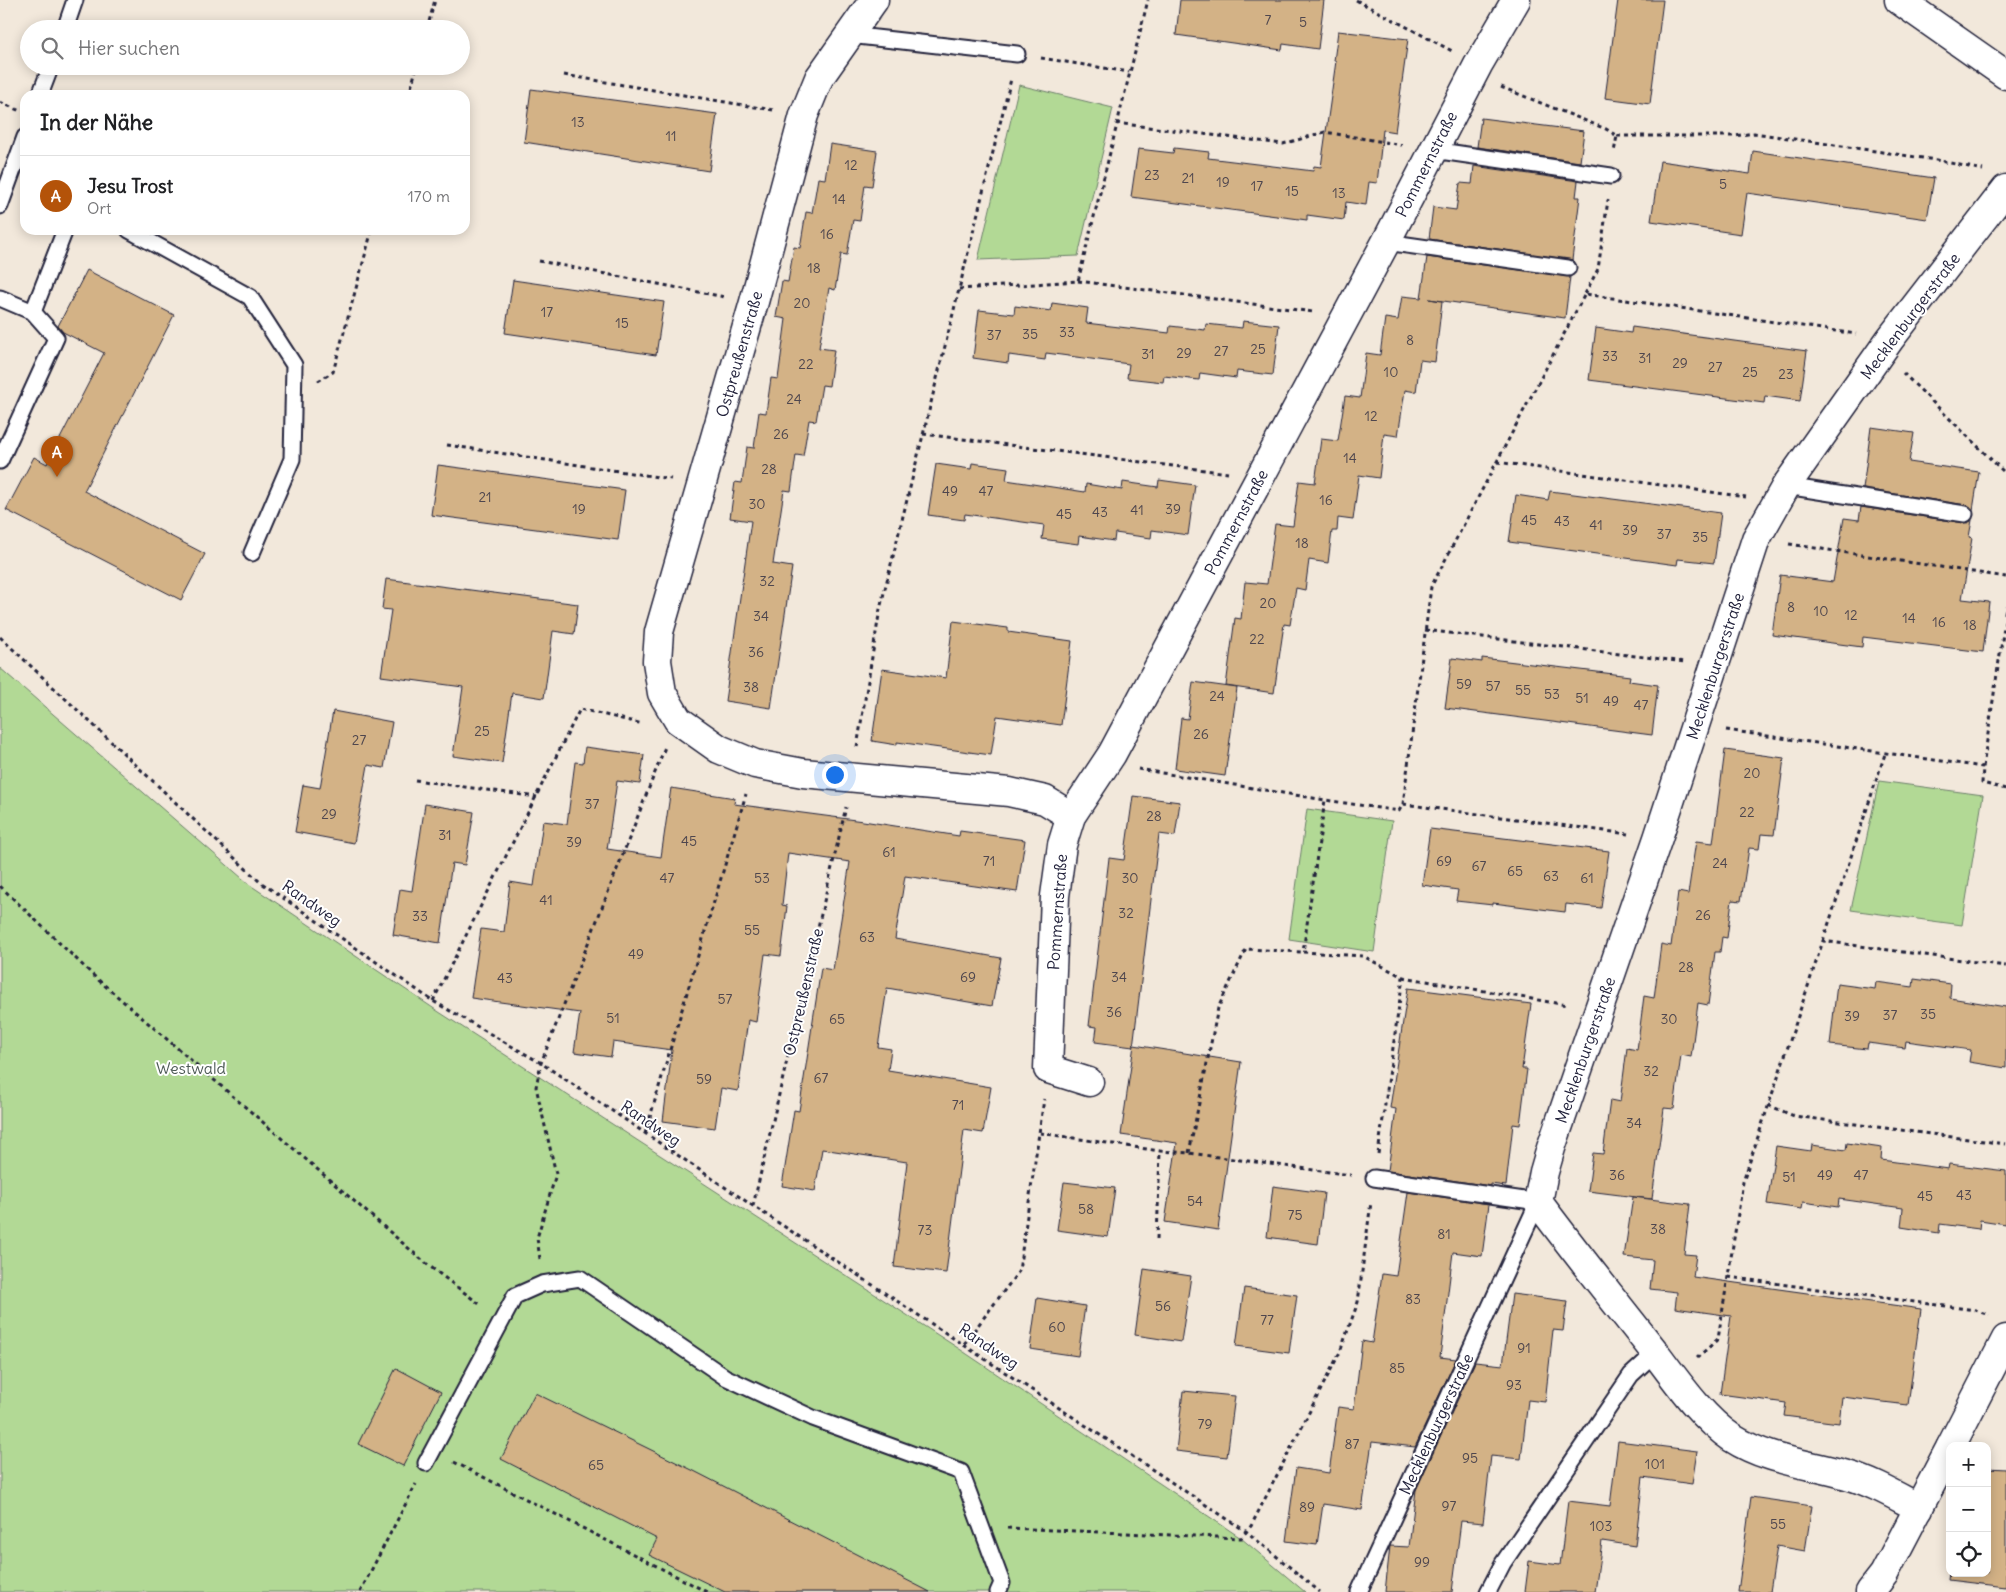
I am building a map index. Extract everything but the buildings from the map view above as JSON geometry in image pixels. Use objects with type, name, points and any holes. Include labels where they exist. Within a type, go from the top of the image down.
[{"type":"street","name":"Ostpreußenstraße","points":[[874,0],[819,78],[804,115],[754,302],[659,632],[657,661],[662,693],[675,725],[719,749],[755,764],[804,773],[1009,792],[1045,800],[1071,816]]},
{"type":"street","name":"Pommernstraße","points":[[1048,1069],[1055,896],[1062,845],[1071,816],[1112,754],[1386,242],[1478,65],[1516,0]]},
{"type":"street","points":[[1899,0],[2006,75]]},
{"type":"street","name":"Mecklenburgerstraße","points":[[1538,1202],[1546,1164],[1696,725],[1756,539],[1781,494],[1886,345],[1997,180]]},
{"type":"street","points":[[1048,1069],[1089,1082]]},
{"type":"street","points":[[1538,1202],[1673,1378],[1703,1412],[1731,1438],[1761,1453],[1849,1476],[1880,1488],[1919,1508]]},
{"type":"street","points":[[1953,1442],[2006,1339]]},
{"type":"street","points":[[1870,1592],[1884,1574],[1946,1455]]},
{"type":"lane","points":[[68,20],[75,0]]},
{"type":"lane","points":[[850,35],[1017,54]]},
{"type":"lane","points":[[42,90],[48,75]]},
{"type":"lane","points":[[1433,150],[1611,176]]},
{"type":"lane","points":[[0,206],[20,151]]},
{"type":"lane","points":[[33,312],[63,235]]},
{"type":"lane","points":[[138,235],[250,297],[294,365],[292,459],[252,553]]},
{"type":"lane","points":[[1386,242],[1568,268]]},
{"type":"lane","points":[[0,298],[33,312],[56,338],[6,434],[0,461]]},
{"type":"lane","points":[[1781,494],[1965,514]]},
{"type":"lane","points":[[1374,1178],[1538,1202]]},
{"type":"lane","name":"Mecklenburgerstraße","points":[[1359,1592],[1538,1202]]},
{"type":"lane","points":[[429,1457],[515,1296],[542,1284],[580,1278],[725,1377],[814,1418],[961,1472],[1002,1583],[998,1592]]},
{"type":"lane","points":[[1488,1592],[1503,1563],[1631,1375],[1655,1353]]},
{"type":"path","points":[[429,20],[435,0]]},
{"type":"path","points":[[1078,281],[1148,0]]},
{"type":"path","points":[[1356,0],[1478,65]]},
{"type":"path","points":[[851,778],[880,609],[1017,54],[1129,72]]},
{"type":"path","points":[[410,90],[415,75]]},
{"type":"path","points":[[564,75],[804,115]]},
{"type":"path","points":[[0,102],[20,111]]},
{"type":"path","points":[[1116,123],[1283,144],[1325,132],[1433,150]]},
{"type":"path","points":[[1616,136],[1736,136],[1754,133],[1936,160],[1997,180]]},
{"type":"path","points":[[293,394],[333,372],[371,235]]},
{"type":"path","points":[[539,261],[754,302]]},
{"type":"path","points":[[1112,754],[1136,769],[1399,811],[1403,804],[1431,587],[1598,269]]},
{"type":"path","points":[[960,289],[1078,281],[1345,316]]},
{"type":"path","points":[[1585,294],[1886,345],[2006,474]]},
{"type":"path","points":[[923,434],[1260,477]]},
{"type":"path","points":[[447,445],[702,484]]},
{"type":"path","points":[[1496,462],[1781,494]]},
{"type":"path","points":[[1756,539],[2006,577]]},
{"type":"path","points":[[2006,606],[1982,783],[2006,788]]},
{"type":"path","points":[[1425,630],[1714,665]]},
{"type":"path","name":"Randweg","points":[[0,637],[260,882],[433,1001],[542,1063],[752,1206],[964,1344],[1246,1532],[1320,1592]]},
{"type":"path","points":[[433,1001],[580,710],[675,725],[542,1063],[536,1087],[556,1174],[537,1238],[542,1284]]},
{"type":"path","points":[[1696,725],[1983,767]]},
{"type":"path","points":[[1673,1378],[1718,1339],[1743,1182],[1885,754]]},
{"type":"path","points":[[645,1134],[755,764]]},
{"type":"path","name":"Ostpreußenstraße","points":[[752,1206],[840,836],[851,778]]},
{"type":"path","points":[[414,780],[536,797]]},
{"type":"path","points":[[1303,952],[1325,800]]},
{"type":"path","points":[[1403,804],[1658,838]]},
{"type":"path","points":[[0,886],[110,990],[428,1265],[502,1321]]},
{"type":"path","points":[[1823,941],[2006,966]]},
{"type":"path","points":[[1189,1153],[1218,1008],[1246,949],[1363,956],[1403,977],[1598,1011]]},
{"type":"path","points":[[982,1526],[1241,1538],[1246,1532],[1340,1352],[1358,1302],[1403,977]]},
{"type":"path","points":[[964,1344],[1018,1271],[1048,1069]]},
{"type":"path","points":[[1768,1105],[1794,1116],[2006,1144]]},
{"type":"path","points":[[1040,1133],[1160,1151],[1189,1153],[1374,1178]]},
{"type":"path","points":[[1157,1239],[1160,1151]]},
{"type":"path","points":[[1728,1277],[1976,1310],[1991,1316]]},
{"type":"path","points":[[360,1592],[429,1457],[707,1592]]},
{"type":"green space","points":[[1019,85],[1113,108],[1078,256],[978,260]]},
{"type":"green space","name":"Westwald","points":[[0,668],[250,885],[436,1010],[961,1350],[1241,1538],[1305,1592],[0,1592]]},
{"type":"green space","points":[[1879,781],[1983,795],[1962,925],[1851,910]]},
{"type":"green space","points":[[1307,809],[1392,821],[1374,952],[1289,939]]},
{"type":"place","name":"Jesu Trost","points":[[57,477]]}]
